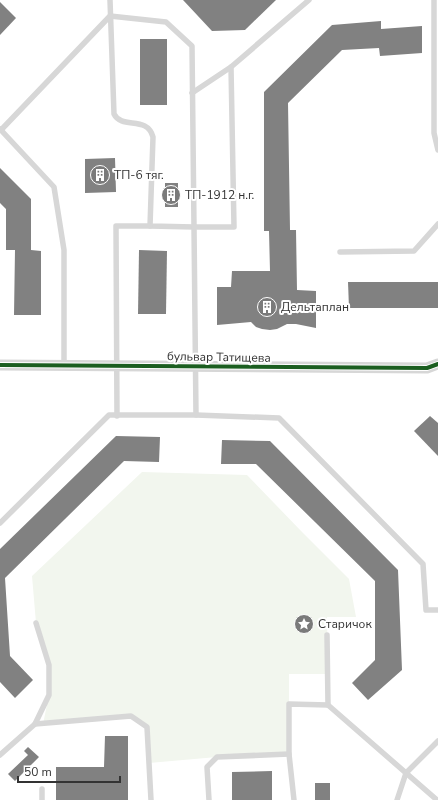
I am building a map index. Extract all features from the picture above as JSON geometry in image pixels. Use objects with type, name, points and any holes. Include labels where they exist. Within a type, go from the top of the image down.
[{"type":"street","name":"бульвар Татищева","points":[[0,365],[428,368],[438,364]]},
{"type":"lane","points":[[110,0],[114,114],[120,121],[148,127],[153,137],[150,226]]},
{"type":"lane","points":[[192,93],[231,67],[309,0]]},
{"type":"lane","points":[[434,0],[434,133],[438,150]]},
{"type":"lane","points":[[110,16],[166,22],[192,46],[196,415]]},
{"type":"lane","points":[[64,366],[64,250],[54,187],[1,130],[110,16]]},
{"type":"lane","points":[[117,416],[116,226],[234,227],[231,67]]},
{"type":"lane","points":[[340,252],[414,251],[438,224]]},
{"type":"lane","points":[[0,523],[109,416],[196,415],[279,418],[423,564],[426,610],[438,610]]},
{"type":"lane","points":[[0,755],[35,724],[49,695],[50,665],[36,623]]},
{"type":"lane","points":[[327,636],[328,704]]},
{"type":"lane","points":[[294,800],[289,754],[289,704],[328,704],[437,800]]},
{"type":"lane","points":[[35,724],[131,716],[147,727],[151,800]]},
{"type":"lane","points":[[397,800],[406,773],[438,741]]},
{"type":"lane","points":[[209,800],[207,767],[217,757],[289,754]]},
{"type":"lane","points":[[42,789],[42,800]]},
{"type":"shaded area","points":[[142,472],[247,475],[349,579],[356,617],[327,617],[328,674],[289,674],[289,754],[217,757],[149,763],[147,727],[131,716],[43,724],[49,695],[49,665],[36,623],[32,576]]},
{"type":"building","points":[[183,0],[276,0],[245,30],[212,31]]},
{"type":"building","points":[[0,2],[16,18],[0,35]]},
{"type":"building","points":[[381,21],[381,29],[422,26],[422,53],[380,56],[379,48],[342,50],[288,103],[290,230],[296,230],[297,290],[316,291],[316,328],[296,324],[287,324],[277,329],[270,330],[256,327],[251,322],[217,325],[217,287],[231,287],[232,271],[270,271],[269,231],[264,231],[264,92],[332,25]]},
{"type":"building","points":[[140,39],[167,39],[167,105],[140,105]]},
{"type":"building","name":"ТП-6 тяг.","points":[[115,158],[116,192],[85,193],[85,159]]},
{"type":"building","points":[[0,168],[31,199],[31,250],[41,251],[41,315],[14,315],[15,250],[6,250],[6,209],[0,203]]},
{"type":"building","name":"ТП-1912 н.г.","points":[[165,183],[178,183],[178,207],[165,207]]},
{"type":"building","points":[[139,250],[167,251],[166,314],[138,314]]},
{"type":"building","points":[[348,282],[438,282],[438,308],[349,308]]},
{"type":"building","points":[[430,416],[438,423],[438,456],[414,431]]},
{"type":"building","points":[[116,436],[160,437],[159,462],[124,461],[5,578],[10,656],[33,680],[15,698],[0,682],[0,549]]},
{"type":"building","points":[[222,440],[270,441],[398,570],[402,670],[368,700],[352,683],[375,660],[375,581],[256,464],[221,464]]},
{"type":"building","points":[[105,736],[128,736],[128,800],[56,800],[56,767],[104,767]]},
{"type":"building","points":[[28,747],[39,757],[15,781],[8,774],[28,755],[24,751]]},
{"type":"building","points":[[272,771],[272,800],[232,800],[232,772]]},
{"type":"building","points":[[315,783],[330,783],[330,800],[315,800]]},
{"type":"cycle path","points":[[0,365],[427,368],[438,364]]},
{"type":"place","name":"ТП-6 тяг.","points":[[100,175]]},
{"type":"place","name":"ТП-1912 н.г.","points":[[171,195]]},
{"type":"place","name":"Дельтаплан","points":[[267,307]]},
{"type":"place","name":"Старичок","points":[[304,624]]}]
